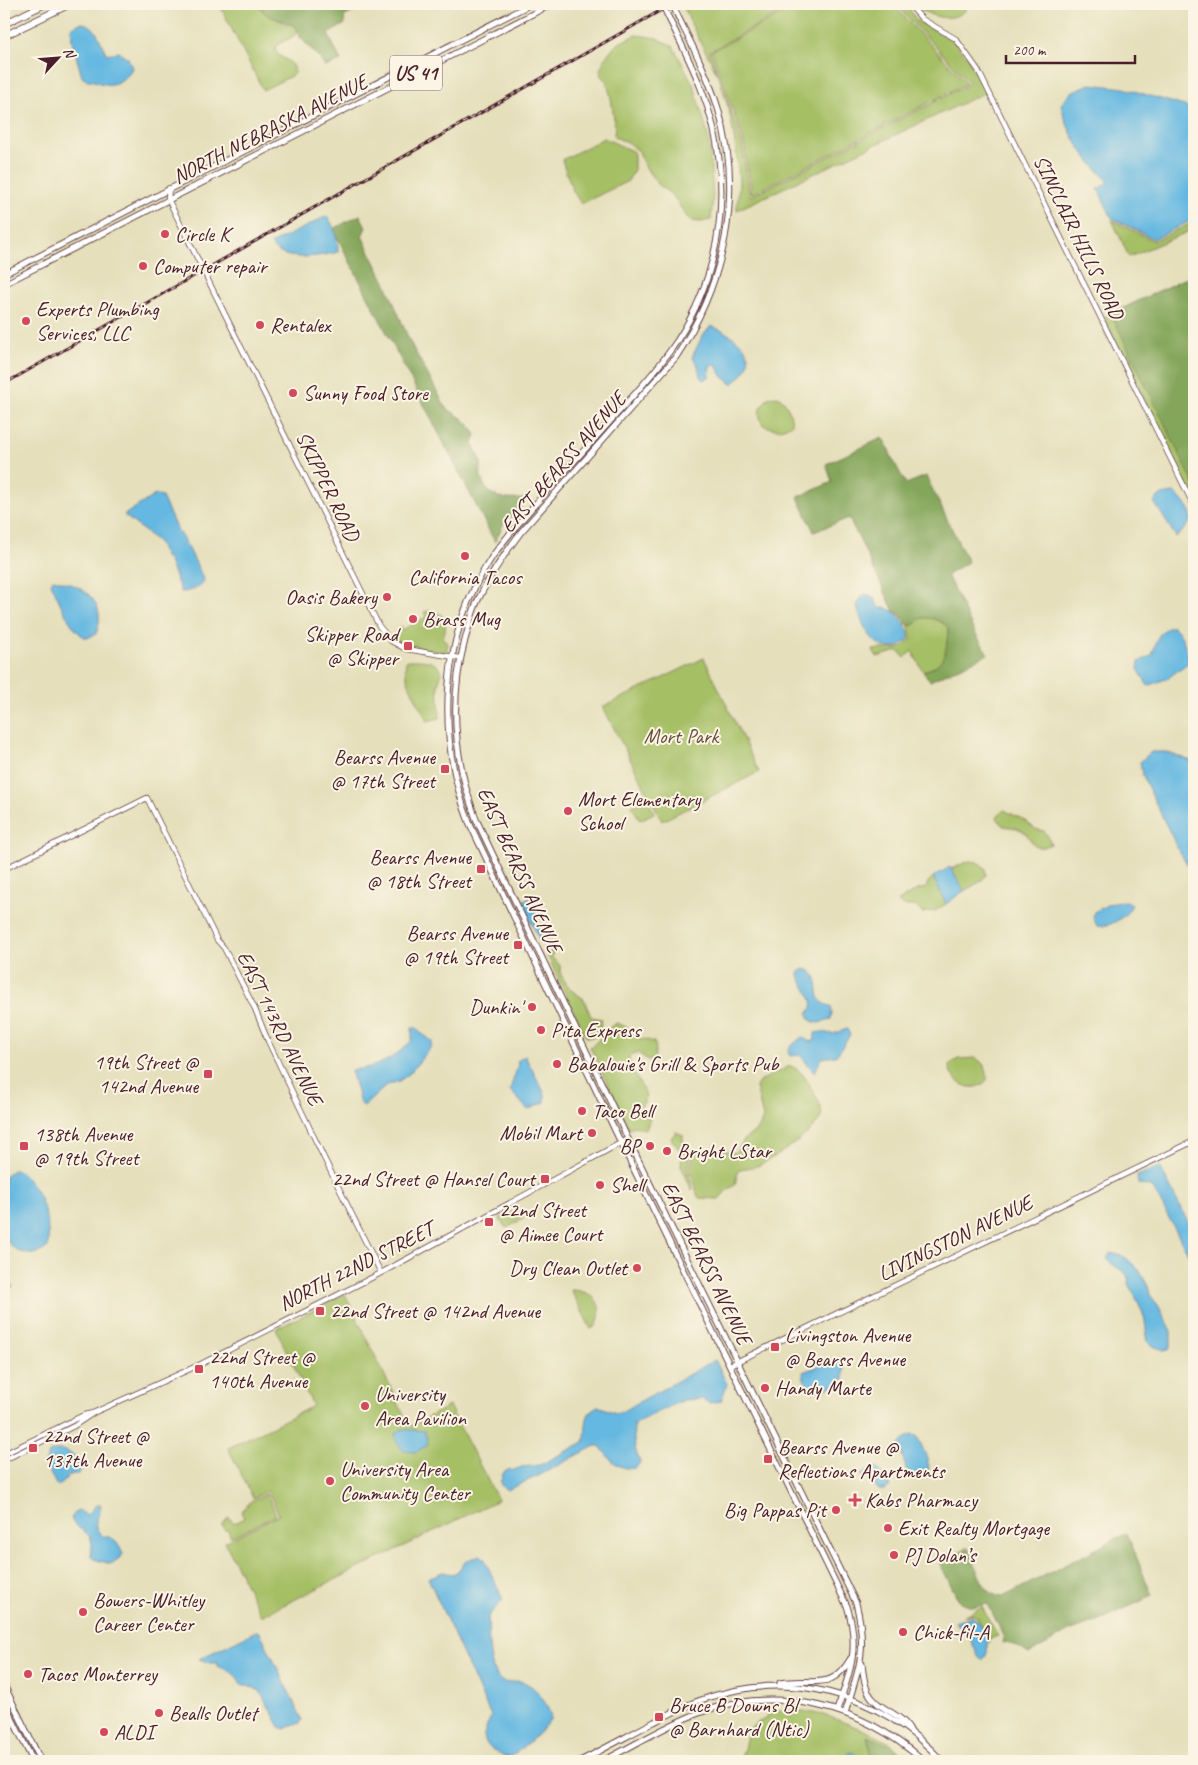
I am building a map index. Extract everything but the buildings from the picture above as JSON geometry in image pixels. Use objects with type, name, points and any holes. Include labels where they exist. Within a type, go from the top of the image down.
[{"type":"highway","points":[[4,24],[44,4]]},
{"type":"highway","points":[[4,36],[70,4]]},
{"type":"main road","name":"NORTH NEBRASKA AVENUE","points":[[4,274],[531,4]]},
{"type":"main road","name":"NORTH NEBRASKA AVENUE","points":[[4,284],[552,4]]},
{"type":"main road","name":"EAST BEARSS AVENUE","points":[[662,4],[702,90],[718,144],[721,176],[720,220],[709,272],[694,312],[666,357],[520,522],[491,558],[471,598],[460,626],[453,657],[448,688],[447,722],[450,753],[457,787],[469,822],[496,882],[847,1606],[854,1631],[854,1653],[837,1710]]},
{"type":"main road","name":"EAST BEARSS AVENUE","points":[[672,4],[709,84],[718,108],[724,135],[728,164],[729,208],[719,267],[703,310],[676,357],[521,532],[501,558],[478,602],[460,658],[455,699],[458,756],[465,786],[476,819],[504,879],[628,1139],[856,1603],[862,1632],[861,1661],[846,1713]]},
{"type":"main road","points":[[512,14],[516,22]]},
{"type":"main road","points":[[457,787],[465,786]]},
{"type":"main road","points":[[496,882],[504,879]]},
{"type":"main road","points":[[567,1029],[574,1026]]},
{"type":"main road","points":[[580,1761],[696,1702],[731,1690],[787,1682],[829,1680],[841,1673],[854,1653]]},
{"type":"main road","points":[[861,1661],[864,1682],[873,1699],[880,1706],[906,1723],[911,1733]]},
{"type":"main road","points":[[4,1685],[40,1761]]},
{"type":"main road","points":[[766,1685],[801,1687],[842,1696],[869,1706],[911,1733],[942,1761]]},
{"type":"main road","points":[[604,1761],[681,1720],[734,1704],[766,1701],[802,1702],[846,1713],[883,1731],[912,1750],[923,1761]]},
{"type":"main road","points":[[4,1702],[33,1761]]},
{"type":"street","name":"SINCLAIR HILLS ROAD","points":[[910,4],[922,19],[956,39],[978,70],[1194,506]]},
{"type":"street","points":[[159,193],[168,199],[169,188]]},
{"type":"street","name":"SKIPPER ROAD","points":[[168,199],[379,626],[391,641],[406,649],[460,658]]},
{"type":"street","name":"EAST 143RD AVENUE","points":[[4,869],[147,798],[217,940],[224,948],[255,1009],[268,1041],[381,1273]]},
{"type":"street","name":"NORTH 22ND STREET","points":[[4,1460],[74,1426],[93,1413],[200,1365],[381,1273],[628,1139]]},
{"type":"street","name":"LIVINGSTON AVENUE","points":[[730,1365],[1194,1140]]},
{"type":"street","name":"NORTH 22ND STREET","points":[[4,1454],[84,1415],[93,1413]]},
{"type":"street","points":[[63,1425],[74,1426]]},
{"type":"street","points":[[26,1450],[36,1438]]},
{"type":"green space","points":[[219,4],[259,4],[265,12],[280,21],[296,26],[298,30],[296,34],[275,47],[277,54],[291,63],[295,72],[291,76],[263,90]]},
{"type":"green space","points":[[259,4],[370,4],[345,16],[345,24],[328,34],[341,61],[325,67],[299,36],[296,26],[267,15]]},
{"type":"green space","points":[[690,4],[797,4],[710,51],[722,87],[684,8]]},
{"type":"green space","points":[[801,4],[892,4],[967,83],[752,194],[743,139],[712,51]]},
{"type":"green space","points":[[895,4],[907,4],[916,20],[954,41],[969,60],[986,92],[737,210],[738,171],[735,145],[724,92],[741,140],[750,195],[752,196],[969,84]]},
{"type":"green space","points":[[916,4],[951,4],[963,6],[967,9],[961,14],[948,18],[922,11],[916,7]]},
{"type":"green space","points":[[637,35],[657,38],[673,46],[694,86],[709,139],[713,196],[711,220],[692,221],[687,217],[674,197],[658,184],[650,174],[642,161],[639,151],[615,137],[611,98],[606,80],[601,75],[600,70],[614,47]]},
{"type":"green space","points":[[604,138],[634,152],[634,170],[628,181],[581,204],[573,191],[562,160]]},
{"type":"green space","points":[[360,215],[366,227],[362,236],[386,284],[410,342],[446,408],[463,419],[476,435],[473,444],[481,461],[481,475],[484,485],[493,495],[499,497],[506,499],[529,498],[503,525],[495,542],[333,229]]},
{"type":"green space","points":[[1112,220],[1154,241],[1194,222],[1194,229],[1129,257]]},
{"type":"green space","points":[[1194,274],[1194,499],[1105,319],[1107,316]]},
{"type":"green space","points":[[1194,274],[1194,484],[1111,314]]},
{"type":"green space","points":[[778,396],[788,408],[792,424],[778,429],[763,425],[759,413],[769,397]]},
{"type":"green space","points":[[882,438],[906,484],[926,476],[968,562],[947,575],[974,631],[988,654],[930,681],[923,671],[931,669],[944,656],[948,628],[939,621],[925,618],[921,618],[915,624],[909,626],[894,611],[849,518],[814,532],[798,497],[832,482],[826,464]]},
{"type":"green space","points":[[430,611],[440,614],[445,620],[443,638],[448,644],[446,653],[406,645],[393,639],[400,627],[402,630],[426,617],[424,612]]},
{"type":"green space","points":[[921,618],[936,620],[948,628],[946,650],[937,665],[923,671],[912,651],[905,658],[898,651],[877,657],[873,650],[893,649],[907,644],[911,639],[909,626],[915,624]]},
{"type":"green space","name":"Mort Park","points":[[704,658],[759,772],[662,821],[603,707]]},
{"type":"green space","points":[[407,660],[431,662],[442,671],[438,685],[440,718],[427,721],[408,681],[405,666]]},
{"type":"green space","points":[[648,800],[654,813],[640,820],[632,806]]},
{"type":"green space","points":[[1004,810],[1024,820],[1035,829],[1044,831],[1051,844],[1044,847],[1036,846],[1024,832],[1013,827],[1003,826],[997,818]]},
{"type":"green space","points":[[969,861],[977,862],[985,868],[986,875],[980,882],[964,891],[951,869]]},
{"type":"green space","points":[[933,877],[946,904],[935,911],[922,913],[915,906],[902,906],[898,901],[917,890],[926,888],[928,882]]},
{"type":"green space","points":[[553,950],[552,958],[560,965],[561,975],[571,990],[584,999],[591,1017],[602,1019],[599,1032],[593,1037],[586,1037],[546,953]]},
{"type":"green space","points":[[617,1023],[633,1030],[640,1038],[654,1042],[656,1047],[654,1060],[648,1060],[638,1053],[630,1055],[629,1058],[632,1069],[644,1091],[645,1102],[642,1103],[641,1108],[650,1118],[647,1128],[644,1129],[635,1126],[629,1129],[590,1047],[609,1028]]},
{"type":"green space","points":[[975,1058],[985,1067],[987,1080],[982,1085],[970,1087],[958,1082],[950,1071],[949,1065],[958,1059]]},
{"type":"green space","points":[[790,1066],[804,1076],[818,1100],[821,1116],[818,1122],[803,1137],[772,1158],[757,1166],[738,1170],[735,1185],[728,1189],[719,1199],[699,1198],[695,1181],[689,1173],[694,1151],[727,1151],[735,1153],[744,1140],[759,1128],[763,1118],[756,1087],[760,1081]]},
{"type":"green space","points":[[676,1132],[683,1135],[683,1141],[688,1147],[689,1154],[691,1153],[687,1173],[692,1182],[692,1190],[681,1166],[682,1154],[671,1138]]},
{"type":"green space","points":[[520,1209],[523,1219],[506,1228],[500,1220],[501,1217]]},
{"type":"green space","points":[[4,1267],[13,1287],[4,1291]]},
{"type":"green space","points":[[571,1290],[592,1296],[599,1305],[599,1318],[596,1326],[591,1329]]},
{"type":"green space","points":[[345,1294],[411,1426],[449,1406],[498,1500],[261,1616],[225,1542],[279,1515],[268,1491],[253,1498],[228,1448],[313,1406],[276,1329]]},
{"type":"green space","points":[[267,1494],[276,1515],[231,1537],[228,1530],[225,1530],[222,1525],[229,1517],[234,1523],[244,1518],[241,1512],[251,1501]]},
{"type":"green space","points":[[1127,1533],[1152,1596],[1107,1617],[1069,1631],[1029,1654],[1008,1642],[1003,1643],[1004,1637],[988,1604],[972,1607],[960,1603],[939,1562],[968,1547],[984,1585],[989,1591],[1003,1597]]},
{"type":"green space","points":[[982,1607],[998,1636],[992,1638],[989,1643],[977,1617],[972,1614],[963,1616]]},
{"type":"green space","points":[[770,1711],[804,1711],[828,1716],[891,1743],[909,1761],[739,1761],[749,1731],[758,1722],[767,1718]]},
{"type":"green space","points":[[867,1736],[890,1745],[908,1761],[880,1761],[872,1757]]},
{"type":"water","points":[[80,23],[91,26],[107,54],[118,52],[128,58],[132,68],[125,78],[114,84],[103,84],[86,80],[82,77],[72,41],[71,28]]},
{"type":"water","points":[[1090,84],[1124,88],[1194,109],[1194,219],[1154,239],[1112,218],[1098,189],[1109,182],[1079,147],[1068,127],[1061,104],[1073,91]]},
{"type":"water","points":[[327,216],[336,233],[338,252],[302,257],[292,256],[276,250],[271,244]]},
{"type":"water","points":[[711,326],[731,336],[746,349],[748,366],[732,384],[723,377],[715,364],[710,367],[709,377],[704,380],[700,377],[698,365],[692,357],[702,337]]},
{"type":"water","points":[[1175,493],[1187,506],[1191,516],[1191,521],[1176,537],[1154,502],[1160,496]]},
{"type":"water","points":[[155,495],[162,497],[176,528],[204,580],[201,585],[191,590],[181,592],[169,561],[158,542],[124,515]]},
{"type":"water","points":[[53,579],[77,586],[95,602],[99,617],[96,634],[87,638],[75,629],[51,583]]},
{"type":"water","points":[[866,594],[873,597],[879,608],[886,608],[899,616],[908,630],[909,639],[899,646],[890,648],[882,646],[875,641],[863,625],[857,606],[862,596]]},
{"type":"water","points":[[1173,626],[1186,647],[1189,662],[1168,678],[1148,686],[1138,669],[1139,662],[1152,655],[1160,634]]},
{"type":"water","points":[[1151,752],[1166,752],[1194,762],[1194,805],[1189,812],[1194,830],[1194,874],[1180,853],[1142,775],[1140,762]]},
{"type":"water","points":[[950,867],[964,891],[946,904],[933,877]]},
{"type":"water","points":[[533,897],[539,928],[545,933],[547,939],[540,941],[521,901]]},
{"type":"water","points":[[1126,901],[1132,904],[1123,917],[1113,923],[1097,926],[1093,917],[1094,912],[1109,904]]},
{"type":"water","points":[[804,969],[814,975],[820,1000],[824,1004],[831,1006],[831,1019],[819,1023],[810,1020],[808,1013],[812,1008],[811,998],[802,983],[799,973]]},
{"type":"water","points":[[412,1028],[417,1028],[432,1041],[431,1047],[409,1074],[399,1081],[387,1085],[364,1106],[360,1103],[351,1070],[377,1065],[392,1057],[412,1040]]},
{"type":"water","points":[[847,1029],[850,1035],[836,1056],[822,1058],[814,1072],[800,1055],[790,1056],[788,1052],[791,1046],[802,1037],[810,1042],[815,1040],[815,1033],[833,1034]]},
{"type":"water","points":[[525,1056],[545,1094],[545,1102],[528,1110],[510,1090],[518,1064],[517,1061]]},
{"type":"water","points":[[1160,1167],[1194,1234],[1194,1265],[1153,1188],[1138,1184],[1137,1176]]},
{"type":"water","points":[[13,1170],[22,1173],[32,1184],[44,1210],[48,1228],[48,1247],[36,1254],[19,1251],[4,1238],[4,1176]]},
{"type":"water","points":[[1111,1253],[1125,1257],[1139,1270],[1148,1286],[1150,1295],[1158,1305],[1171,1330],[1171,1348],[1164,1350],[1150,1345],[1143,1313],[1128,1284],[1129,1278],[1109,1261],[1107,1258]]},
{"type":"water","points":[[715,1360],[727,1384],[721,1401],[709,1403],[702,1399],[683,1400],[634,1424],[634,1443],[640,1462],[636,1468],[620,1466],[600,1446],[595,1446],[507,1490],[501,1485],[500,1481],[504,1472],[510,1469],[511,1471],[522,1467],[540,1465],[584,1442],[586,1422],[593,1409],[598,1406],[616,1413],[621,1412]]},
{"type":"water","points":[[835,1360],[840,1360],[844,1365],[844,1379],[833,1386],[812,1391],[804,1379],[803,1372]]},
{"type":"water","points":[[401,1429],[424,1431],[428,1445],[416,1452],[404,1451],[397,1443],[395,1435]]},
{"type":"water","points":[[913,1435],[917,1436],[923,1448],[929,1469],[913,1474],[907,1473],[901,1450],[898,1446],[905,1438]]},
{"type":"water","points":[[57,1450],[70,1453],[79,1463],[81,1471],[78,1474],[69,1476],[58,1486],[45,1464],[49,1453]]},
{"type":"water","points":[[877,1467],[890,1486],[885,1490],[879,1490],[869,1478],[860,1475]]},
{"type":"water","points":[[96,1505],[101,1505],[96,1528],[103,1536],[116,1542],[123,1554],[111,1564],[93,1559],[91,1556],[91,1538],[71,1518],[77,1511],[87,1515]]},
{"type":"water","points":[[480,1555],[484,1558],[503,1600],[488,1616],[491,1659],[496,1675],[505,1682],[519,1681],[530,1686],[544,1701],[551,1718],[519,1751],[508,1757],[493,1750],[485,1740],[485,1731],[491,1716],[428,1578],[443,1572],[452,1574],[457,1572],[466,1561]]},
{"type":"water","points":[[972,1616],[980,1625],[986,1638],[987,1651],[986,1656],[982,1660],[979,1658],[970,1639],[955,1622]]},
{"type":"water","points":[[256,1631],[260,1632],[302,1719],[300,1723],[284,1729],[280,1727],[260,1691],[248,1685],[241,1685],[235,1675],[217,1666],[217,1663],[210,1663],[199,1659]]},
{"type":"water","points":[[851,1752],[856,1754],[860,1761],[832,1761],[835,1756],[838,1757]]},
{"type":"railway","points":[[4,384],[672,4]]},
{"type":"place","name":"Circle K","points":[[165,234]]},
{"type":"place","name":"Computer repair","points":[[143,266]]},
{"type":"place","name":"Experts Plumbing Services, LLC","points":[[26,321]]},
{"type":"place","name":"Rentalex","points":[[260,325]]},
{"type":"place","name":"Sunny Food Store","points":[[293,393]]},
{"type":"place","name":"California Tacos","points":[[465,556]]},
{"type":"place","name":"Oasis Bakery","points":[[387,597]]},
{"type":"place","name":"Brass Mug","points":[[413,619]]},
{"type":"place","name":"Skipper Road @ Skipper","points":[[408,646]]},
{"type":"place","name":"Bearss Avenue @ 17th Street","points":[[445,769]]},
{"type":"place","name":"Mort Elementary School","points":[[568,811]]},
{"type":"place","name":"Bearss Avenue @ 18th Street","points":[[481,869]]},
{"type":"place","name":"Bearss Avenue @ 19th Street","points":[[518,945]]},
{"type":"place","name":"Dunkin'","points":[[532,1007]]},
{"type":"place","name":"Pita Express","points":[[541,1030]]},
{"type":"place","name":"Babalouie's Grill & Sports Pub","points":[[557,1064]]},
{"type":"place","name":"19th Street @ 142nd Avenue","points":[[208,1074]]},
{"type":"place","name":"Taco Bell","points":[[582,1111]]},
{"type":"place","name":"Mobil Mart","points":[[592,1133]]},
{"type":"place","name":"138th Avenue @ 19th Street","points":[[24,1146]]},
{"type":"place","name":"BP","points":[[650,1146]]},
{"type":"place","name":"Bright LStar","points":[[667,1151]]},
{"type":"place","name":"22nd Street @ Hansel Court","points":[[545,1179]]},
{"type":"place","name":"Shell","points":[[600,1185]]},
{"type":"place","name":"22nd Street @ Aimee Court","points":[[489,1222]]},
{"type":"place","name":"Dry Clean Outlet","points":[[637,1268]]},
{"type":"place","name":"22nd Street @ 142nd Avenue","points":[[320,1311]]},
{"type":"place","name":"Livingston Avenue @ Bearss Avenue","points":[[775,1347]]},
{"type":"place","name":"22nd Street @ 140th Avenue","points":[[199,1369]]},
{"type":"place","name":"Handy Marte","points":[[765,1388]]},
{"type":"place","name":"University Area Pavilion","points":[[365,1406]]},
{"type":"place","name":"22nd Street @ 137th Avenue","points":[[33,1448]]},
{"type":"place","name":"Bearss Avenue @ Reflections Apartments","points":[[768,1459]]},
{"type":"place","name":"University Area Community Center","points":[[330,1481]]},
{"type":"place","name":"Kabs Pharmacy","points":[[855,1500]]},
{"type":"place","name":"Big Pappas Pit","points":[[836,1510]]},
{"type":"place","name":"Exit Realty Mortgage","points":[[888,1528]]},
{"type":"place","name":"PJ Dolan’s","points":[[894,1555]]},
{"type":"place","name":"Bowers-Whitley Career Center","points":[[83,1612]]},
{"type":"place","name":"Chick-fil-A","points":[[903,1632]]},
{"type":"place","name":"Tacos Monterrey","points":[[28,1674]]},
{"type":"place","name":"Bealls Outlet","points":[[159,1713]]},
{"type":"place","name":"Bruce B Downs Bl @ Barnhard (Ntic)","points":[[659,1717]]},
{"type":"place","name":"ALDI","points":[[104,1732]]}]
